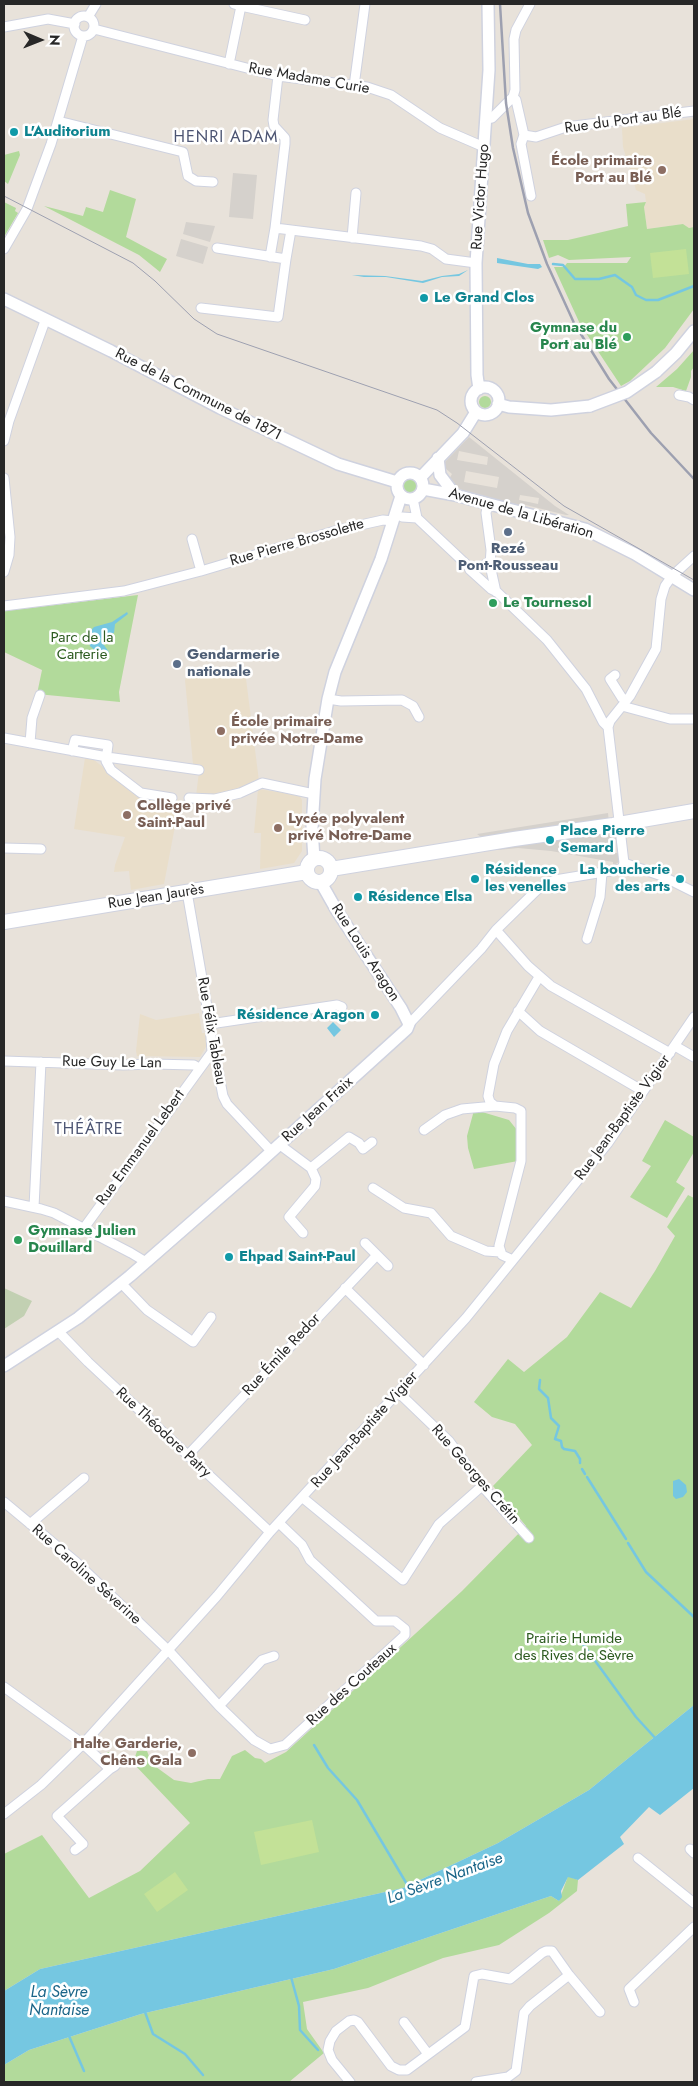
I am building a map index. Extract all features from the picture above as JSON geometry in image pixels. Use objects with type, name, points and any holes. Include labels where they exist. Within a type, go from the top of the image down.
[{"type":"main road","points":[[331,869],[694,811]]},
{"type":"main road","points":[[314,859],[325,860],[331,869],[328,877],[320,882],[312,879],[307,872],[309,863],[314,859]]},
{"type":"main road","name":"Rue Jean Jaurès","points":[[4,922],[307,872]]},
{"type":"street","points":[[88,17],[96,4]]},
{"type":"street","points":[[354,86],[365,4]]},
{"type":"street","name":"Rue Victor Hugo","points":[[479,389],[476,375],[476,263],[489,70],[488,4]]},
{"type":"street","points":[[486,119],[492,118],[513,97],[515,83],[514,39],[516,30],[530,4]]},
{"type":"street","points":[[229,64],[237,5],[305,20]]},
{"type":"street","points":[[82,36],[76,30],[75,24],[80,18],[88,17]]},
{"type":"street","points":[[82,36],[91,34],[94,29],[94,23],[88,17]]},
{"type":"street","points":[[4,27],[48,19],[75,24]]},
{"type":"street","name":"Rue Madame Curie","points":[[94,29],[278,76],[367,87],[391,96],[440,128],[484,147]]},
{"type":"street","points":[[4,249],[27,209],[58,122],[82,36]]},
{"type":"street","points":[[270,257],[285,144],[285,138],[274,126],[273,120],[278,76]]},
{"type":"street","points":[[513,97],[516,100],[524,135],[521,144],[531,196]]},
{"type":"street","name":"Rue du Port au Blé","points":[[524,135],[536,138],[566,127],[694,111]]},
{"type":"street","points":[[58,122],[183,152],[188,176],[196,181],[213,182]]},
{"type":"street","points":[[352,238],[356,193]]},
{"type":"street","points":[[275,228],[422,246],[432,249],[446,259],[476,263]]},
{"type":"street","points":[[201,308],[278,317],[291,230]]},
{"type":"street","points":[[217,248],[286,259]]},
{"type":"street","name":"Rue de la Commune de 1871","points":[[4,299],[220,408],[338,464],[397,482]]},
{"type":"street","points":[[4,441],[9,421],[45,320]]},
{"type":"street","points":[[498,404],[509,407],[551,410],[590,406],[627,392],[656,372],[676,353],[694,331]]},
{"type":"street","points":[[486,388],[497,395],[498,404],[496,410],[490,414],[482,415],[473,408],[471,400],[473,394],[479,389],[486,388]]},
{"type":"street","points":[[679,395],[694,400]]},
{"type":"street","points":[[314,859],[312,828],[319,744],[328,699],[339,659],[397,519],[408,498],[420,495],[421,483],[438,458],[464,433],[476,412]]},
{"type":"street","points":[[438,458],[440,475],[455,495]]},
{"type":"street","points":[[421,483],[415,474],[408,473],[400,476],[396,489],[408,498],[417,518],[470,570],[547,640],[586,689],[603,722],[608,727]]},
{"type":"street","points":[[4,478],[10,537],[9,555],[4,572]]},
{"type":"street","name":"Avenue de la Libération","points":[[421,483],[455,495],[585,529],[635,554],[694,590]]},
{"type":"street","points":[[488,503],[486,520],[491,550],[492,579],[496,592]]},
{"type":"street","points":[[397,519],[417,518]]},
{"type":"street","name":"Rue Pierre Brossolette","points":[[4,606],[124,591],[201,571],[338,530],[383,520],[397,519]]},
{"type":"street","points":[[192,539],[201,571]]},
{"type":"street","points":[[694,556],[672,576],[662,595],[656,649],[624,704],[610,721],[608,727],[624,862],[662,876],[694,892]]},
{"type":"street","points":[[468,566],[481,567],[490,561]]},
{"type":"street","points":[[615,675],[610,679],[624,704]]},
{"type":"street","points":[[30,743],[32,718],[40,694]]},
{"type":"street","points":[[328,699],[341,701],[402,700],[413,706],[418,717]]},
{"type":"street","points":[[624,704],[670,718],[694,719]]},
{"type":"street","points":[[4,738],[72,750],[75,740],[108,746],[107,765],[111,770],[141,792],[172,798]]},
{"type":"street","points":[[107,757],[199,770]]},
{"type":"street","points":[[189,798],[214,799],[240,794],[262,783],[314,794]]},
{"type":"street","points":[[4,848],[41,849]]},
{"type":"street","name":"Rue Jean Fraix","points":[[4,1366],[58,1331],[121,1283],[347,1085],[407,1029],[409,1024],[481,949],[496,930],[545,884],[555,880],[622,869],[624,862]]},
{"type":"street","points":[[587,939],[600,897],[602,873]]},
{"type":"street","name":"Rue Louis Aragon","points":[[320,882],[337,911],[402,1008],[409,1024]]},
{"type":"street","name":"Rue Félix Tableau","points":[[187,892],[210,1024],[212,1052],[215,1055],[225,1100],[276,1148],[311,1168]]},
{"type":"street","points":[[496,930],[539,977],[551,986],[673,1049],[694,1057]]},
{"type":"street","points":[[496,1106],[490,1102],[488,1096],[494,1064],[507,1031],[539,977]]},
{"type":"street","points":[[210,1024],[338,1005],[342,1007]]},
{"type":"street","points":[[518,1011],[540,1032],[643,1091]]},
{"type":"street","name":"Rue Jean-Baptiste Vigier","points":[[4,1814],[41,1785],[83,1744],[217,1596],[270,1532],[466,1318],[608,1143],[694,1017]]},
{"type":"street","points":[[199,1068],[212,1052]]},
{"type":"street","name":"Rue Guy Le Lan","points":[[4,1061],[194,1065],[199,1068]]},
{"type":"street","points":[[34,1207],[41,1062]]},
{"type":"street","name":"Rue Emmanuel Lebert","points":[[84,1228],[199,1068]]},
{"type":"street","points":[[424,1130],[440,1117],[455,1111],[496,1106],[518,1109],[522,1113],[521,1161],[508,1216],[501,1236],[500,1252]]},
{"type":"street","points":[[303,1233],[289,1217],[315,1186],[316,1179],[311,1168],[349,1138],[359,1143],[363,1149],[372,1142]]},
{"type":"street","points":[[373,1188],[404,1208],[431,1213],[452,1236],[486,1251],[500,1252],[502,1255],[513,1260]]},
{"type":"street","points":[[4,1201],[54,1213],[131,1252],[146,1262]]},
{"type":"street","points":[[365,1243],[388,1266]]},
{"type":"street","name":"Rue Émile Redor","points":[[187,1456],[377,1255]]},
{"type":"street","points":[[121,1283],[147,1310],[193,1342],[211,1317]]},
{"type":"street","points":[[345,1288],[424,1364]]},
{"type":"street","name":"Rue Théodore Patry","points":[[58,1331],[187,1456],[270,1532]]},
{"type":"street","name":"Rue Georges Crétin","points":[[398,1392],[449,1441],[482,1486],[529,1538]]},
{"type":"street","points":[[30,1524],[84,1478]]},
{"type":"street","points":[[303,1498],[403,1580],[439,1524],[482,1486]]},
{"type":"street","name":"Rue Caroline Séverine","points":[[4,1502],[76,1562],[167,1649]]},
{"type":"street","name":"Rue des Couteaux","points":[[167,1649],[218,1706],[261,1745],[270,1749],[281,1747],[400,1641],[405,1635],[405,1628],[395,1621],[376,1621],[310,1560],[302,1546],[279,1523]]},
{"type":"street","points":[[218,1706],[262,1660],[274,1656]]},
{"type":"street","points":[[4,1687],[83,1744],[112,1768],[57,1816],[83,1844],[76,1850]]},
{"type":"street","points":[[638,1858],[694,1903]]},
{"type":"street","points":[[634,2002],[629,1988],[694,1927]]},
{"type":"street","points":[[350,2082],[332,2060],[328,2050],[330,2040],[336,2031],[349,2021],[354,2020],[358,2022],[394,2068],[407,2070],[465,2027],[472,1979],[477,1974],[510,1979],[542,1953],[549,1950],[555,1954],[569,1975],[600,2012]]},
{"type":"street","points":[[476,2082],[513,2074],[518,2066],[523,2022],[527,2009],[569,1975]]},
{"type":"street","points":[[404,2022],[428,2054]]},
{"type":"shaded area","name":"École primaire Port au Blé","points":[[694,119],[694,227],[689,228],[683,224],[647,229],[644,207],[646,202],[645,194],[636,190],[623,147],[622,128]]},
{"type":"shaded area","points":[[233,173],[257,175],[253,219],[229,217]]},
{"type":"shaded area","points":[[186,222],[215,226],[210,242],[183,234]]},
{"type":"shaded area","points":[[181,239],[208,247],[203,264],[176,256]]},
{"type":"shaded area","points":[[469,437],[555,506],[569,515],[522,504],[518,505],[464,491],[448,481],[452,474],[445,468],[442,472],[443,464]],"holes":[[[459,451],[488,457],[487,465],[457,460]],[[466,471],[499,477],[497,488],[464,482]],[[520,495],[539,498],[538,504],[519,500]]]},
{"type":"shaded area","name":"École primaire privée Notre-Dame","points":[[190,669],[214,673],[245,671],[259,781],[240,791],[214,797],[196,796],[200,764],[193,764],[185,680]]},
{"type":"shaded area","name":"Collège privé Saint-Paul","points":[[85,758],[94,760],[140,796],[180,800],[164,884],[131,890],[129,871],[114,872],[125,837],[74,829]]},
{"type":"shaded area","name":"Lycée polyvalent privé Notre-Dame","points":[[258,789],[299,795],[302,800],[302,851],[294,863],[260,869],[261,833],[254,833]]},
{"type":"shaded area","name":"Place Pierre Semard","points":[[608,813],[610,833],[616,835],[618,839],[613,840],[614,853],[620,853],[620,861],[613,866],[613,862],[551,851],[518,848],[498,850],[477,834]]},
{"type":"shaded area","points":[[199,1013],[202,1033],[205,1033],[207,1045],[200,1057],[137,1056],[140,1014],[156,1020]]},
{"type":"green space","points":[[19,151],[20,155],[8,184],[4,181],[4,155]]},
{"type":"green space","points":[[110,190],[136,199],[126,237],[167,259],[160,272],[139,255],[44,206],[83,216],[86,207],[103,212]]},
{"type":"green space","points":[[4,202],[16,208],[15,211],[18,213],[4,237]]},
{"type":"green space","points":[[646,202],[644,207],[647,229],[683,224],[689,228],[694,227],[694,309],[665,348],[630,381],[621,386],[580,324],[554,267],[564,267],[567,263],[627,263],[631,257],[569,260],[558,255],[549,258],[543,240],[568,240],[628,226],[626,204]]},
{"type":"green space","points":[[686,249],[689,274],[653,278],[650,253]]},
{"type":"green space","points":[[694,350],[694,367],[691,371],[686,391],[673,387],[656,387],[677,369]]},
{"type":"green space","points":[[483,396],[487,396],[491,402],[487,408],[483,408],[479,404],[479,400]]},
{"type":"green space","points":[[410,478],[416,480],[418,486],[416,492],[410,494],[404,492],[402,486],[404,480]]},
{"type":"green space","name":"Parc de la Carterie","points":[[138,595],[119,692],[120,702],[37,694],[42,670],[4,652],[5,611]]},
{"type":"green space","points":[[472,1109],[509,1120],[517,1130],[518,1161],[474,1169],[468,1148],[467,1136],[473,1114]]},
{"type":"green space","points":[[665,1120],[694,1137],[694,1152],[676,1182],[685,1188],[667,1218],[630,1197],[651,1166],[642,1161]]},
{"type":"green space","name":"Prairie Humide des Rives de Sèvre","points":[[688,1195],[694,1198],[694,1705],[589,1790],[498,1843],[403,1888],[40,1969],[4,1991],[4,1854],[42,1835],[89,1898],[140,1871],[190,1823],[133,1763],[137,1751],[147,1751],[152,1764],[174,1780],[191,1783],[208,1779],[220,1779],[232,1756],[245,1750],[265,1763],[286,1752],[462,1591],[526,1526],[493,1486],[532,1445],[515,1424],[492,1417],[474,1402],[508,1359],[524,1372],[567,1337],[600,1292],[631,1308],[675,1236],[667,1227]]},
{"type":"green space","points":[[4,1288],[32,1301],[24,1316],[4,1329]]},
{"type":"green space","points":[[108,1752],[113,1753],[117,1760],[115,1763],[108,1762],[103,1755]]},
{"type":"green space","points":[[312,1820],[319,1852],[261,1865],[254,1832]]},
{"type":"green space","points":[[175,1872],[188,1890],[157,1912],[144,1894]]},
{"type":"green space","points":[[568,1876],[578,1880],[577,1891],[549,1913],[499,1945],[443,1958],[368,1988],[303,2002],[307,2029],[324,2053],[289,2082],[4,2082],[4,2065],[29,2050],[141,2014],[334,1969],[551,1896],[559,1901]]},
{"type":"water","points":[[497,258],[528,264],[540,264],[542,267],[538,269],[497,263]]},
{"type":"water","points":[[468,270],[459,276],[442,277],[423,283],[386,277],[352,275],[385,276],[422,281],[442,276],[459,274]]},
{"type":"water","points":[[127,612],[128,614],[115,624],[114,633],[105,635],[102,638],[101,641],[109,652],[108,658],[105,659],[90,646],[87,635],[94,627],[112,622]]},
{"type":"water","points":[[333,1022],[341,1030],[334,1037],[327,1028]]},
{"type":"water","points":[[679,1479],[686,1485],[687,1492],[683,1497],[676,1499],[673,1496],[673,1481]]},
{"type":"water","name":"La Sèvre Nantaise","points":[[694,1705],[694,1788],[660,1815],[649,1807],[620,1837],[624,1844],[578,1880],[568,1877],[561,1891],[562,1897],[559,1901],[551,1896],[334,1969],[141,2014],[29,2050],[4,2065],[4,1991],[40,1969],[403,1888],[498,1843],[589,1790]]},
{"type":"waterway","points":[[553,264],[563,265],[575,279],[599,279],[615,275],[632,287],[636,295],[646,300],[658,300],[694,286]]},
{"type":"waterway","points":[[540,1380],[539,1389],[548,1398],[551,1418],[559,1426],[555,1439],[561,1441],[564,1449],[575,1451],[580,1459],[580,1463]]},
{"type":"waterway","points":[[582,1469],[585,1474]]},
{"type":"waterway","points":[[587,1477],[626,1539]]},
{"type":"waterway","points":[[628,1543],[646,1572],[694,1617]]},
{"type":"waterway","points":[[580,1640],[636,1717],[657,1740]]},
{"type":"waterway","points":[[314,1745],[328,1768],[357,1800],[408,1886]]},
{"type":"waterway","points":[[291,1977],[299,2006],[300,2030],[318,2050]]},
{"type":"waterway","points":[[145,2012],[153,2034],[185,2054],[203,2075]]},
{"type":"waterway","points":[[69,2036],[84,2071]]},
{"type":"tram line","points":[[4,196],[133,263],[155,281],[194,319],[217,334],[437,410],[457,423],[564,506],[694,580]]},
{"type":"railway","points":[[500,4],[506,103],[513,148],[528,213],[547,264],[574,323],[609,379],[651,433],[694,479]]},
{"type":"place","name":"L'Auditorium","points":[[14,132]]},
{"type":"place","name":"École primaire Port au Blé","points":[[662,170]]},
{"type":"place","name":"Le Grand Clos","points":[[424,298]]},
{"type":"place","name":"Gymnase du Port au Blé","points":[[627,337]]},
{"type":"place","name":"Rezé Pont-Rousseau","points":[[508,532]]},
{"type":"place","name":"Le Tournesol","points":[[493,603]]},
{"type":"place","name":"Gendarmerie nationale","points":[[177,664]]},
{"type":"place","name":"École primaire privée Notre-Dame","points":[[221,731]]},
{"type":"place","name":"Collège privé Saint-Paul","points":[[127,815]]},
{"type":"place","name":"Lycée polyvalent privé Notre-Dame","points":[[278,828]]},
{"type":"place","name":"Place Pierre Semard","points":[[550,840]]},
{"type":"place","name":"Résidence les venelles","points":[[475,879]]},
{"type":"place","name":"La boucherie des arts","points":[[680,879]]},
{"type":"place","name":"Résidence Elsa","points":[[358,897]]},
{"type":"place","name":"Résidence Aragon","points":[[375,1015]]},
{"type":"place","name":"Gymnase Julien Douillard","points":[[18,1240]]},
{"type":"place","name":"Ehpad Saint-Paul","points":[[229,1257]]},
{"type":"place","name":"Halte Garderie, Chêne Gala","points":[[192,1753]]},
{"type":"district","name":"HENRI ADAM","points":[[226,138]]},
{"type":"district","name":"THÉÂTRE","points":[[89,1130]]}]
